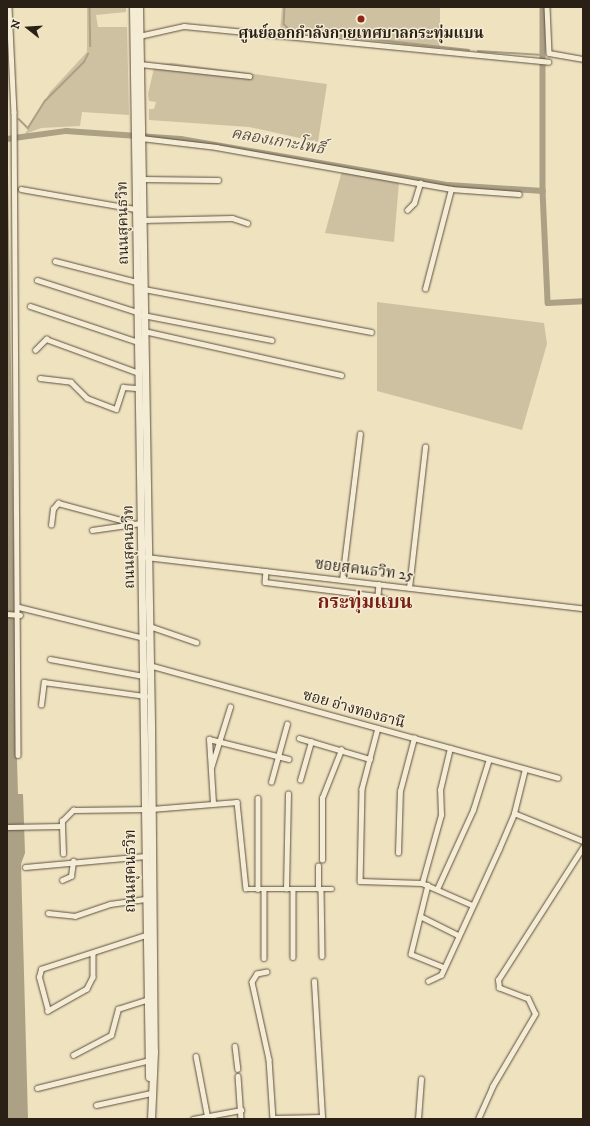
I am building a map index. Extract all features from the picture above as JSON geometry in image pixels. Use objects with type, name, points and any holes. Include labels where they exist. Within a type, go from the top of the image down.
[{"type":"main road","name":"ถนนสุคนธวิท","points":[[133,7],[140,64],[145,316],[147,809],[152,933],[146,1000],[151,1059]]},
{"type":"main road","name":"ถนนสุคนธวิท","points":[[139,7],[136,37],[137,313],[141,523],[145,556],[149,626],[146,639]]},
{"type":"main road","name":"ถนนสุคนธวิท","points":[[147,664],[144,676],[147,697]]},
{"type":"main road","name":"ถนนสุคนธวิท","points":[[147,809],[145,856],[145,936],[149,966],[151,1059],[150,1117]]},
{"type":"street","points":[[9,7],[14,112],[19,607],[18,755]]},
{"type":"street","points":[[547,7],[549,53],[583,60]]},
{"type":"street","points":[[136,37],[184,26],[545,62]]},
{"type":"street","points":[[140,64],[249,76]]},
{"type":"street","points":[[141,138],[216,147],[451,189],[519,194]]},
{"type":"street","points":[[142,179],[218,180]]},
{"type":"street","points":[[408,210],[414,203],[420,183]]},
{"type":"street","points":[[21,189],[136,209]]},
{"type":"street","points":[[425,289],[451,189]]},
{"type":"street","points":[[143,220],[232,218],[247,223]]},
{"type":"street","points":[[56,261],[137,282]]},
{"type":"street","points":[[37,280],[145,316],[272,340]]},
{"type":"street","points":[[144,289],[371,332]]},
{"type":"street","points":[[30,306],[138,342]]},
{"type":"street","points":[[144,331],[341,375]]},
{"type":"street","points":[[35,350],[46,339],[139,373]]},
{"type":"street","points":[[40,378],[71,382],[87,398],[116,409],[123,387],[139,388]]},
{"type":"street","points":[[342,580],[360,434]]},
{"type":"street","points":[[409,588],[425,448]]},
{"type":"street","points":[[52,525],[53,509],[58,503],[132,523]]},
{"type":"street","points":[[92,530],[132,523],[141,523]]},
{"type":"street","name":"ซอยสุคนธวิท 25","points":[[145,556],[583,608]]},
{"type":"street","points":[[266,571],[265,582],[378,596],[394,602]]},
{"type":"street","points":[[378,596],[379,584]]},
{"type":"street","points":[[19,607],[146,639]]},
{"type":"street","points":[[7,614],[18,615]]},
{"type":"street","points":[[149,626],[196,642]]},
{"type":"street","points":[[50,659],[144,676]]},
{"type":"street","name":"ซอย อ่างทองธานี","points":[[147,664],[558,778]]},
{"type":"street","points":[[41,705],[44,682],[147,697]]},
{"type":"street","points":[[210,772],[230,707]]},
{"type":"street","points":[[271,782],[287,724]]},
{"type":"street","points":[[378,728],[361,796],[360,882],[422,883],[472,906]]},
{"type":"street","points":[[299,738],[370,759]]},
{"type":"street","points":[[398,853],[400,791],[414,738]]},
{"type":"street","points":[[212,803],[208,740],[220,740],[289,759]]},
{"type":"street","points":[[300,780],[311,742]]},
{"type":"street","points":[[422,883],[441,815],[440,790],[450,748]]},
{"type":"street","points":[[322,860],[322,798],[341,750]]},
{"type":"street","points":[[437,889],[473,810],[489,759]]},
{"type":"street","points":[[428,982],[438,980],[472,906],[514,813],[525,769]]},
{"type":"street","points":[[286,889],[288,794]]},
{"type":"street","points":[[258,798],[258,889]]},
{"type":"street","points":[[63,854],[62,826],[65,815],[73,810],[147,809],[236,802],[244,886],[258,889],[332,889]]},
{"type":"street","points":[[514,813],[583,841]]},
{"type":"street","points":[[7,827],[62,826]]},
{"type":"street","points":[[478,1119],[492,1087],[535,1014],[528,999],[499,988],[498,980],[583,847]]},
{"type":"street","points":[[25,867],[67,866],[73,861],[145,856]]},
{"type":"street","points":[[62,880],[71,876],[73,861]]},
{"type":"street","points":[[318,866],[322,956]]},
{"type":"street","points":[[428,885],[411,954],[444,967]]},
{"type":"street","points":[[264,889],[264,958]]},
{"type":"street","points":[[293,889],[293,957]]},
{"type":"street","points":[[48,913],[75,916],[110,904],[145,899]]},
{"type":"street","points":[[420,916],[458,935]]},
{"type":"street","points":[[93,954],[93,976],[87,989],[48,1011],[39,977],[40,968],[93,954],[152,933]]},
{"type":"street","points":[[267,972],[257,974],[252,982],[268,1052],[273,1118],[322,1118],[314,981]]},
{"type":"street","points":[[73,1055],[111,1035],[118,1009],[146,1000]]},
{"type":"street","points":[[235,1046],[238,1069]]},
{"type":"street","points":[[196,1056],[208,1117]]},
{"type":"street","points":[[37,1088],[151,1059]]},
{"type":"street","points":[[238,1076],[241,1119]]},
{"type":"street","points":[[418,1119],[421,1080]]},
{"type":"street","points":[[96,1105],[151,1090]]},
{"type":"street","points":[[194,1119],[241,1110]]},
{"type":"shaded area","points":[[87,7],[126,7],[126,12],[96,15],[98,27],[127,27],[129,115],[82,112],[80,126],[41,128],[25,134],[50,92],[87,52]]},
{"type":"shaded area","name":"ศูนย์ออกกำลังกายเทศบาลกระทุ่มแบน","points":[[282,7],[440,7],[440,49],[280,31]]},
{"type":"shaded area","points":[[173,63],[327,84],[318,142],[249,127],[149,120],[149,109],[154,109],[156,102],[149,101],[148,94],[155,64]]},
{"type":"shaded area","points":[[7,105],[17,760],[18,794],[23,794],[25,853],[21,864],[28,1119],[7,1119]]},
{"type":"shaded area","points":[[342,171],[399,182],[394,242],[325,233]]},
{"type":"shaded area","points":[[377,302],[544,323],[547,344],[522,430],[377,391]]},
{"type":"waterway","points":[[90,7],[91,46]]},
{"type":"waterway","points":[[285,7],[284,24],[290,30],[469,50]]},
{"type":"waterway","name":"คลองเกาะโพธิ์","points":[[543,7],[543,191],[548,303],[583,301]]},
{"type":"waterway","points":[[478,51],[543,55]]},
{"type":"waterway","points":[[19,119],[28,128],[45,101],[84,62],[88,54]]},
{"type":"waterway","name":"คลองเกาะโพธิ์","points":[[7,139],[66,131],[181,139],[448,185],[543,191]]},
{"type":"place","name":"ศูนย์ออกกำลังกายเทศบาลกระทุ่มแบน","points":[[361,19]]},
{"type":"district","name":"กระทุ่มแบน","points":[[365,603]]}]
